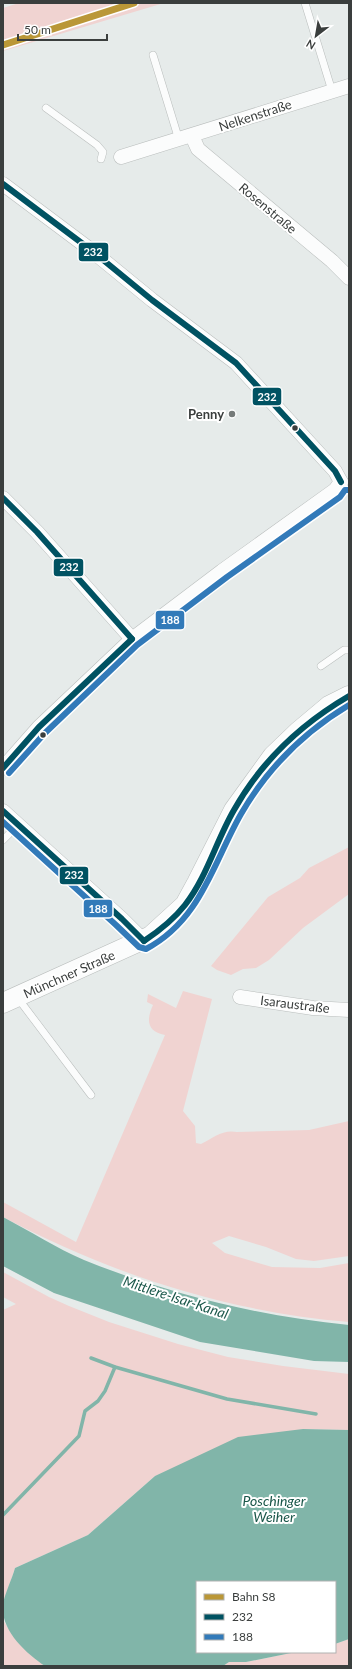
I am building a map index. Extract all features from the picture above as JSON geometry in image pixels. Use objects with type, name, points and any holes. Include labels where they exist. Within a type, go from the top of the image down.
[{"type":"main road","name":"Münchner Straße","points":[[10,1000],[144,941],[151,936],[185,905],[234,810],[273,756],[298,732],[329,706],[349,696]]},
{"type":"street","name":"Nelkenstraße","points":[[121,157],[349,86]]},
{"type":"street","name":"Rosenstraße","points":[[185,138],[332,261],[349,278]]},
{"type":"street","points":[[3,184],[91,250],[152,300],[236,363],[345,482],[222,570],[132,639],[39,727],[3,768]]},
{"type":"street","points":[[3,498],[37,532],[132,639]]},
{"type":"street","points":[[3,811],[144,941]]},
{"type":"street","name":"Isaraustraße","points":[[240,997],[313,1008],[349,1010]]},
{"type":"lane","points":[[305,4],[332,91]]},
{"type":"lane","points":[[152,55],[185,138]]},
{"type":"lane","points":[[46,108],[97,145],[103,152],[101,159]]},
{"type":"lane","points":[[321,666],[344,650],[349,650]]},
{"type":"lane","points":[[3,840],[18,825]]},
{"type":"lane","points":[[10,1000],[91,1095]]},
{"type":"shaded area","points":[[19,3],[164,3],[3,51],[3,8]]},
{"type":"shaded area","points":[[349,847],[349,894],[303,928],[269,960],[256,968],[243,969],[231,975],[211,966],[268,897],[300,878],[309,868]]},
{"type":"shaded area","points":[[183,991],[212,999],[183,1111],[195,1126],[196,1143],[201,1144],[218,1135],[232,1131],[309,1130],[349,1121],[349,1256],[314,1261],[296,1259],[266,1247],[229,1236],[212,1243],[225,1253],[272,1267],[320,1268],[349,1263],[349,1322],[304,1317],[259,1309],[171,1287],[128,1273],[85,1256],[3,1217],[3,1202],[76,1242],[165,1035],[151,1028],[149,1016],[153,1005],[147,1002],[148,994],[176,1008]]},
{"type":"shaded area","points":[[3,1272],[69,1306],[109,1322],[178,1344],[228,1357],[283,1366],[349,1374],[349,1430],[303,1429],[155,1476],[88,1535],[15,1568],[3,1604],[3,1310],[16,1304],[3,1297]]},
{"type":"shaded area","points":[[3,1620],[21,1645],[45,1666],[3,1666]]},
{"type":"shaded area","points":[[349,1639],[349,1666],[223,1666],[229,1662],[246,1662],[291,1653],[336,1653],[336,1644]]},
{"type":"water","name":"Mittlere-Isar-Kanal","points":[[3,1217],[53,1245],[84,1260],[148,1283],[214,1302],[281,1316],[349,1325],[349,1362],[314,1361],[200,1342],[54,1293],[3,1266]]},
{"type":"water","name":"Poschinger Weiher","points":[[303,1429],[349,1430],[349,1639],[336,1644],[336,1581],[196,1581],[196,1653],[291,1653],[246,1662],[229,1662],[223,1666],[45,1666],[23,1648],[10,1632],[3,1614],[5,1595],[15,1568],[88,1535],[155,1476],[238,1437]]},
{"type":"waterway","points":[[91,1358],[115,1367],[227,1399],[316,1414]]},
{"type":"waterway","points":[[3,1515],[79,1436],[85,1411],[98,1401],[105,1391],[115,1367]]},
{"type":"rail line","name":"S8","points":[[3,45],[134,3]]},
{"type":"transit line","name":"232","points":[[3,184],[91,250],[152,300],[236,363],[335,471],[341,482]]},
{"type":"transit line","name":"188","points":[[9,773],[45,733],[137,645],[227,577],[340,497],[345,490],[349,490]]},
{"type":"transit line","name":"232","points":[[3,498],[37,532],[132,639]]},
{"type":"transit line","name":"232","points":[[3,768],[39,727],[132,639]]},
{"type":"transit line","name":"232","points":[[144,941],[171,920],[193,894],[234,810],[245,792],[270,760],[315,719],[349,696]]},
{"type":"transit line","name":"188","points":[[3,822],[139,947],[146,949],[165,937],[180,923],[193,906],[204,889],[241,814],[251,798],[275,767],[302,739],[349,705]]},
{"type":"transit line","name":"232","points":[[3,811],[122,919],[144,941]]},
{"type":"place","name":"Penny","points":[[232,414]]}]
